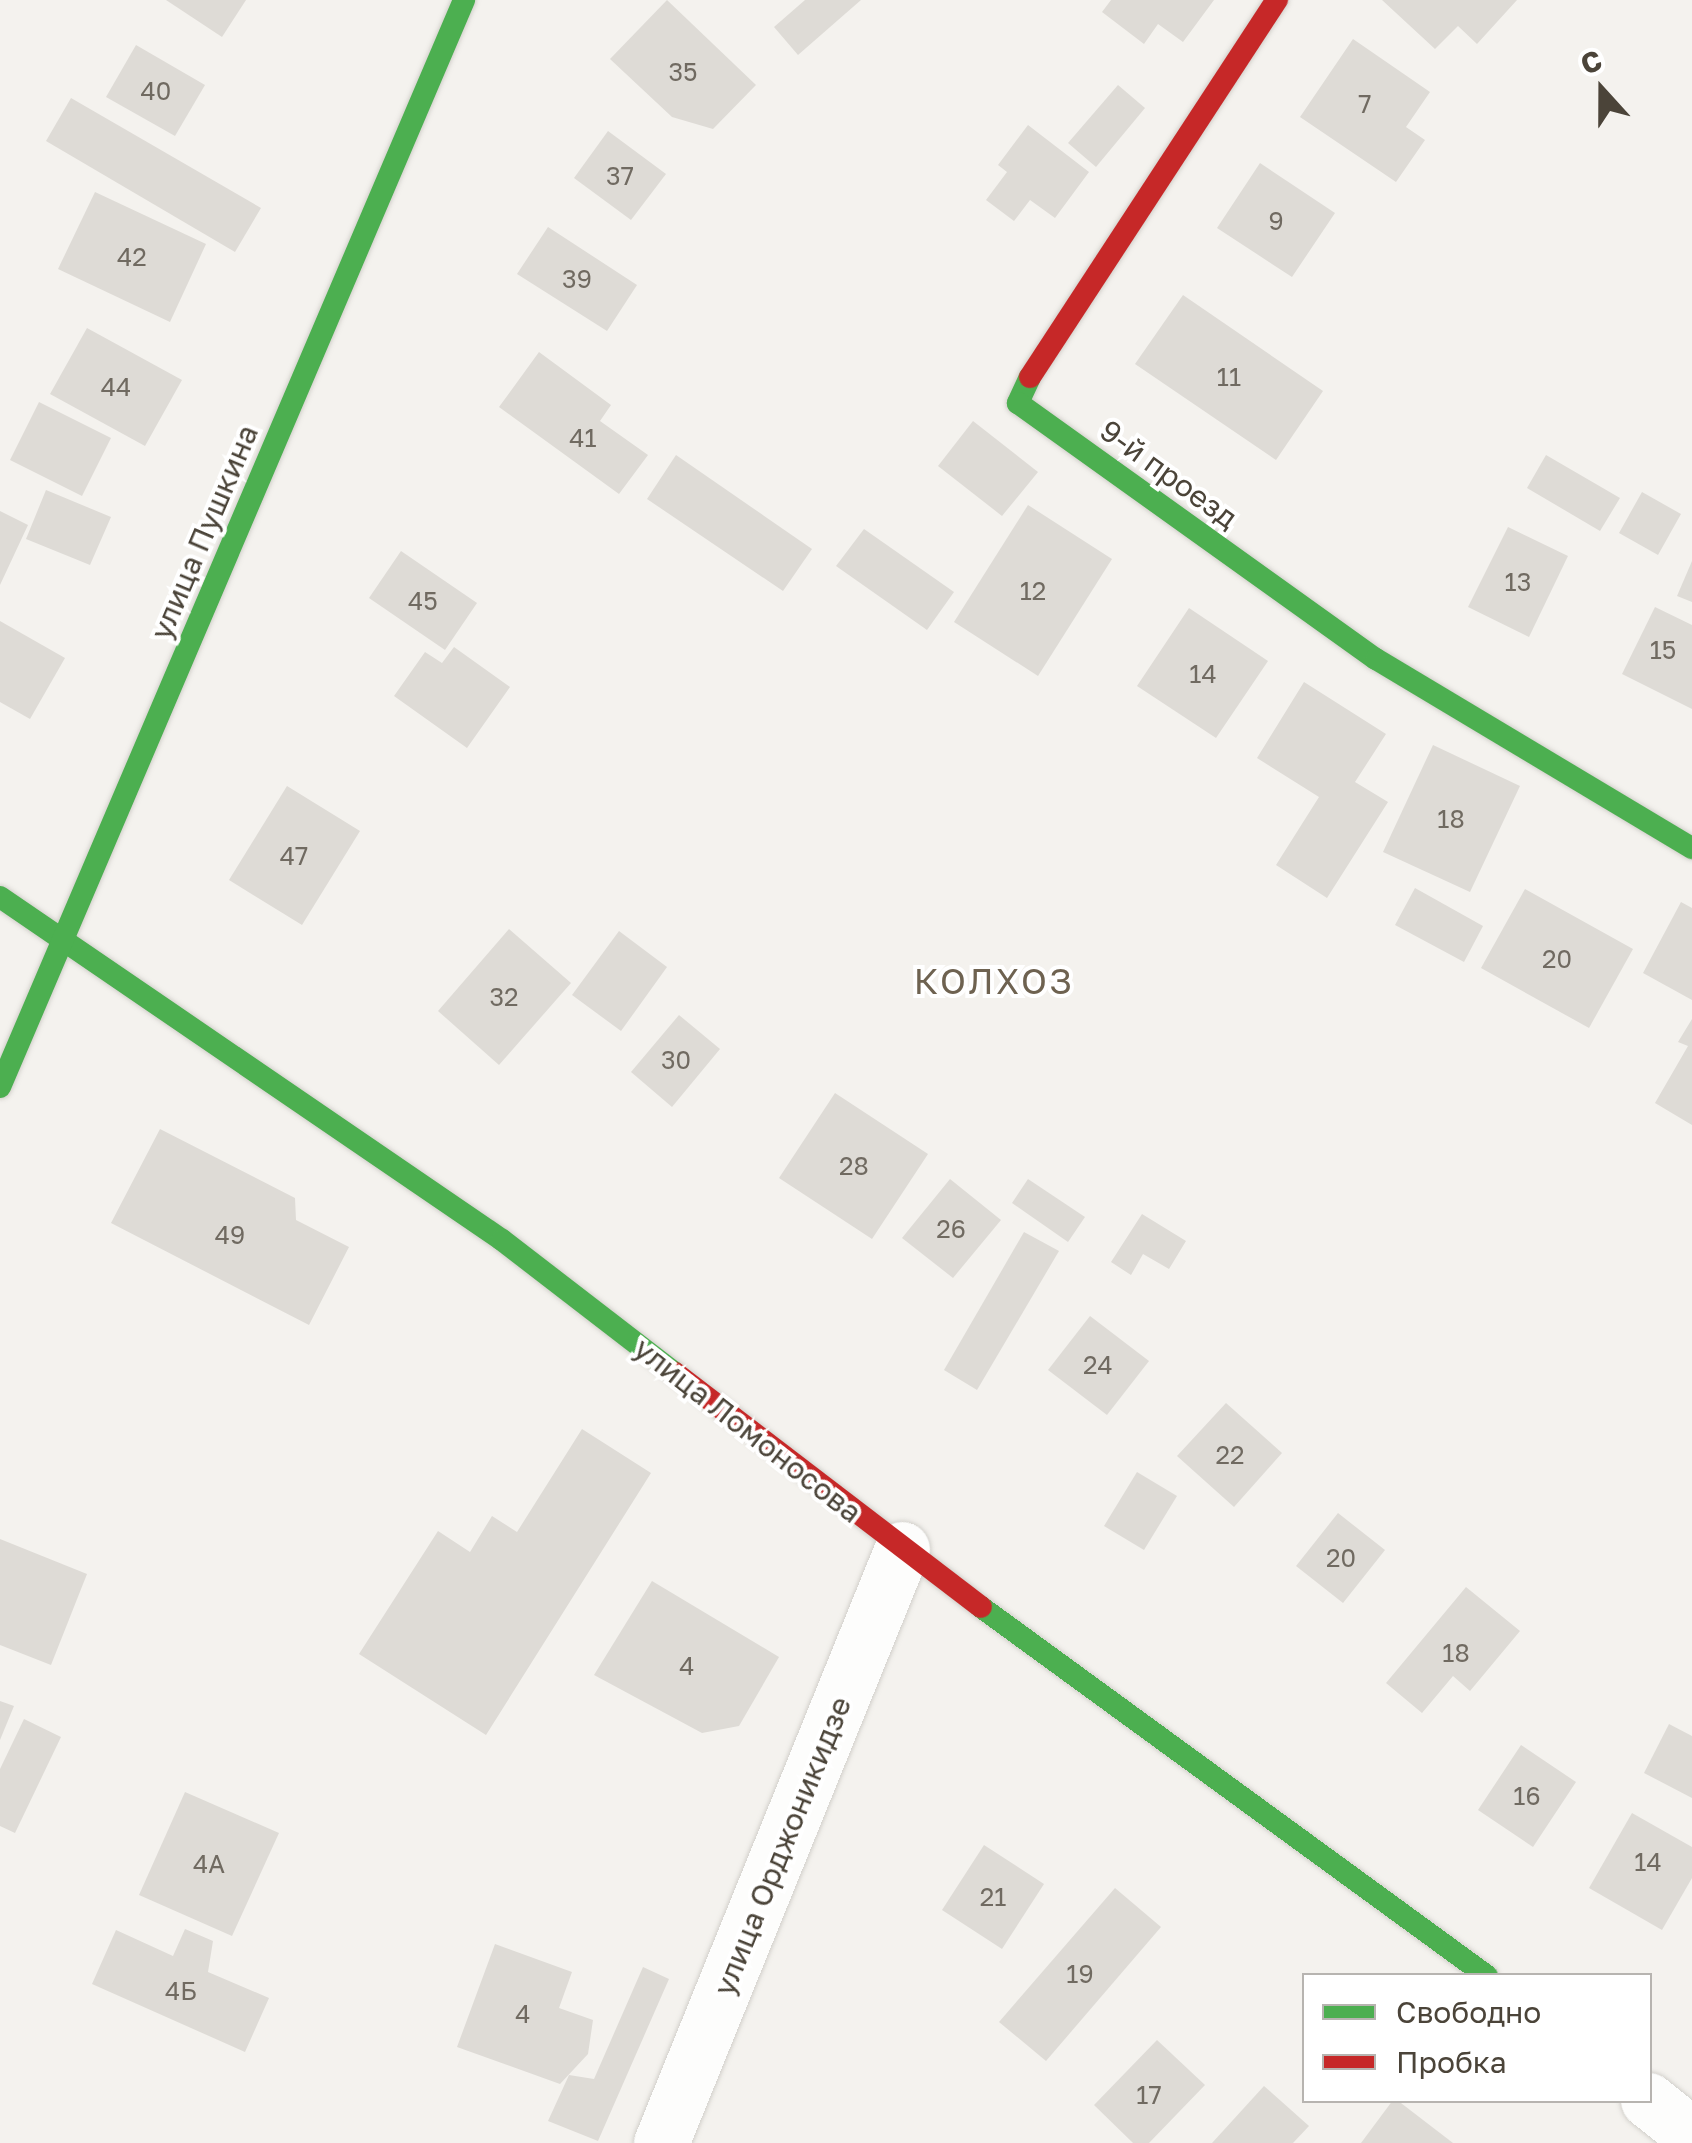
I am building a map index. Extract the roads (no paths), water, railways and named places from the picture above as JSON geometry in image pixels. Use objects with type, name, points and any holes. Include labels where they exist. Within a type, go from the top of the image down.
[{"type":"street","name":"улица Пушкина","points":[[0,1087],[464,0]]},
{"type":"street","name":"9-й проезд","points":[[1277,0],[1041,354],[1018,403],[1376,660],[1692,848]]},
{"type":"street","name":"улица Ломоносова","points":[[0,897],[502,1240],[902,1549],[1483,1973]]},
{"type":"street","name":"улица Орджоникидзе","points":[[661,2143],[902,1549]]},
{"type":"street","points":[[1652,2103],[1692,2135]]},
{"type":"district","name":"КОЛХОЗ","points":[[994,981]]}]
